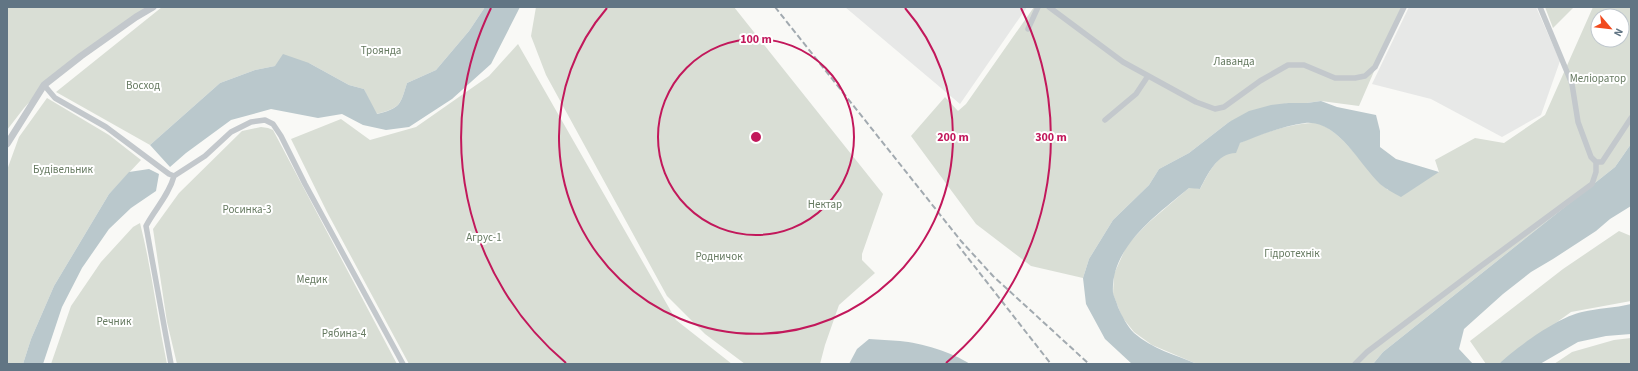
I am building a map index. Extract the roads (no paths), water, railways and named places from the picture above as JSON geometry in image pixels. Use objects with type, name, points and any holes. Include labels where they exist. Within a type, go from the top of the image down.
[{"type":"street","points":[[7,144],[44,85],[81,56],[136,17],[153,7]]},
{"type":"street","points":[[1028,29],[1038,7]]},
{"type":"street","points":[[1049,7],[1123,62],[1196,102],[1214,109],[1224,107],[1260,81],[1288,65],[1304,65],[1335,78],[1355,78],[1365,76],[1375,67],[1404,7]]},
{"type":"street","points":[[1540,7],[1572,84],[1578,122],[1591,157],[1596,162],[1602,162],[1606,157],[1631,118]]},
{"type":"street","points":[[1105,120],[1136,94],[1148,76]]},
{"type":"street","points":[[44,85],[55,98],[106,127],[169,174],[174,176]]},
{"type":"street","points":[[171,364],[146,226],[164,200],[172,185],[174,176],[205,156],[231,132],[251,122],[265,120],[273,124],[281,136],[308,190],[402,364]]},
{"type":"street","points":[[1355,364],[1367,352],[1592,184],[1596,172],[1596,162]]},
{"type":"railway","points":[[775,7],[961,241],[993,276],[1089,364]]},
{"type":"railway","points":[[957,244],[1051,364]]},
{"type":"park label","name":"Троянда","points":[[381,50]]},
{"type":"park label","name":"Лаванда","points":[[1234,61]]},
{"type":"park label","name":"Меліоратор","points":[[1598,78]]},
{"type":"park label","name":"Восход","points":[[143,85]]},
{"type":"park label","name":"Будівельник","points":[[63,169]]},
{"type":"park label","name":"Нектар","points":[[825,204]]},
{"type":"park label","name":"Росинка-3","points":[[247,209]]},
{"type":"park label","name":"Агрус-1","points":[[484,237]]},
{"type":"park label","name":"Гідротехнік","points":[[1292,253]]},
{"type":"park label","name":"Родничок","points":[[719,256]]},
{"type":"park label","name":"Медик","points":[[312,279]]},
{"type":"park label","name":"Речник","points":[[114,321]]},
{"type":"park label","name":"Рябина-4","points":[[344,333]]}]
